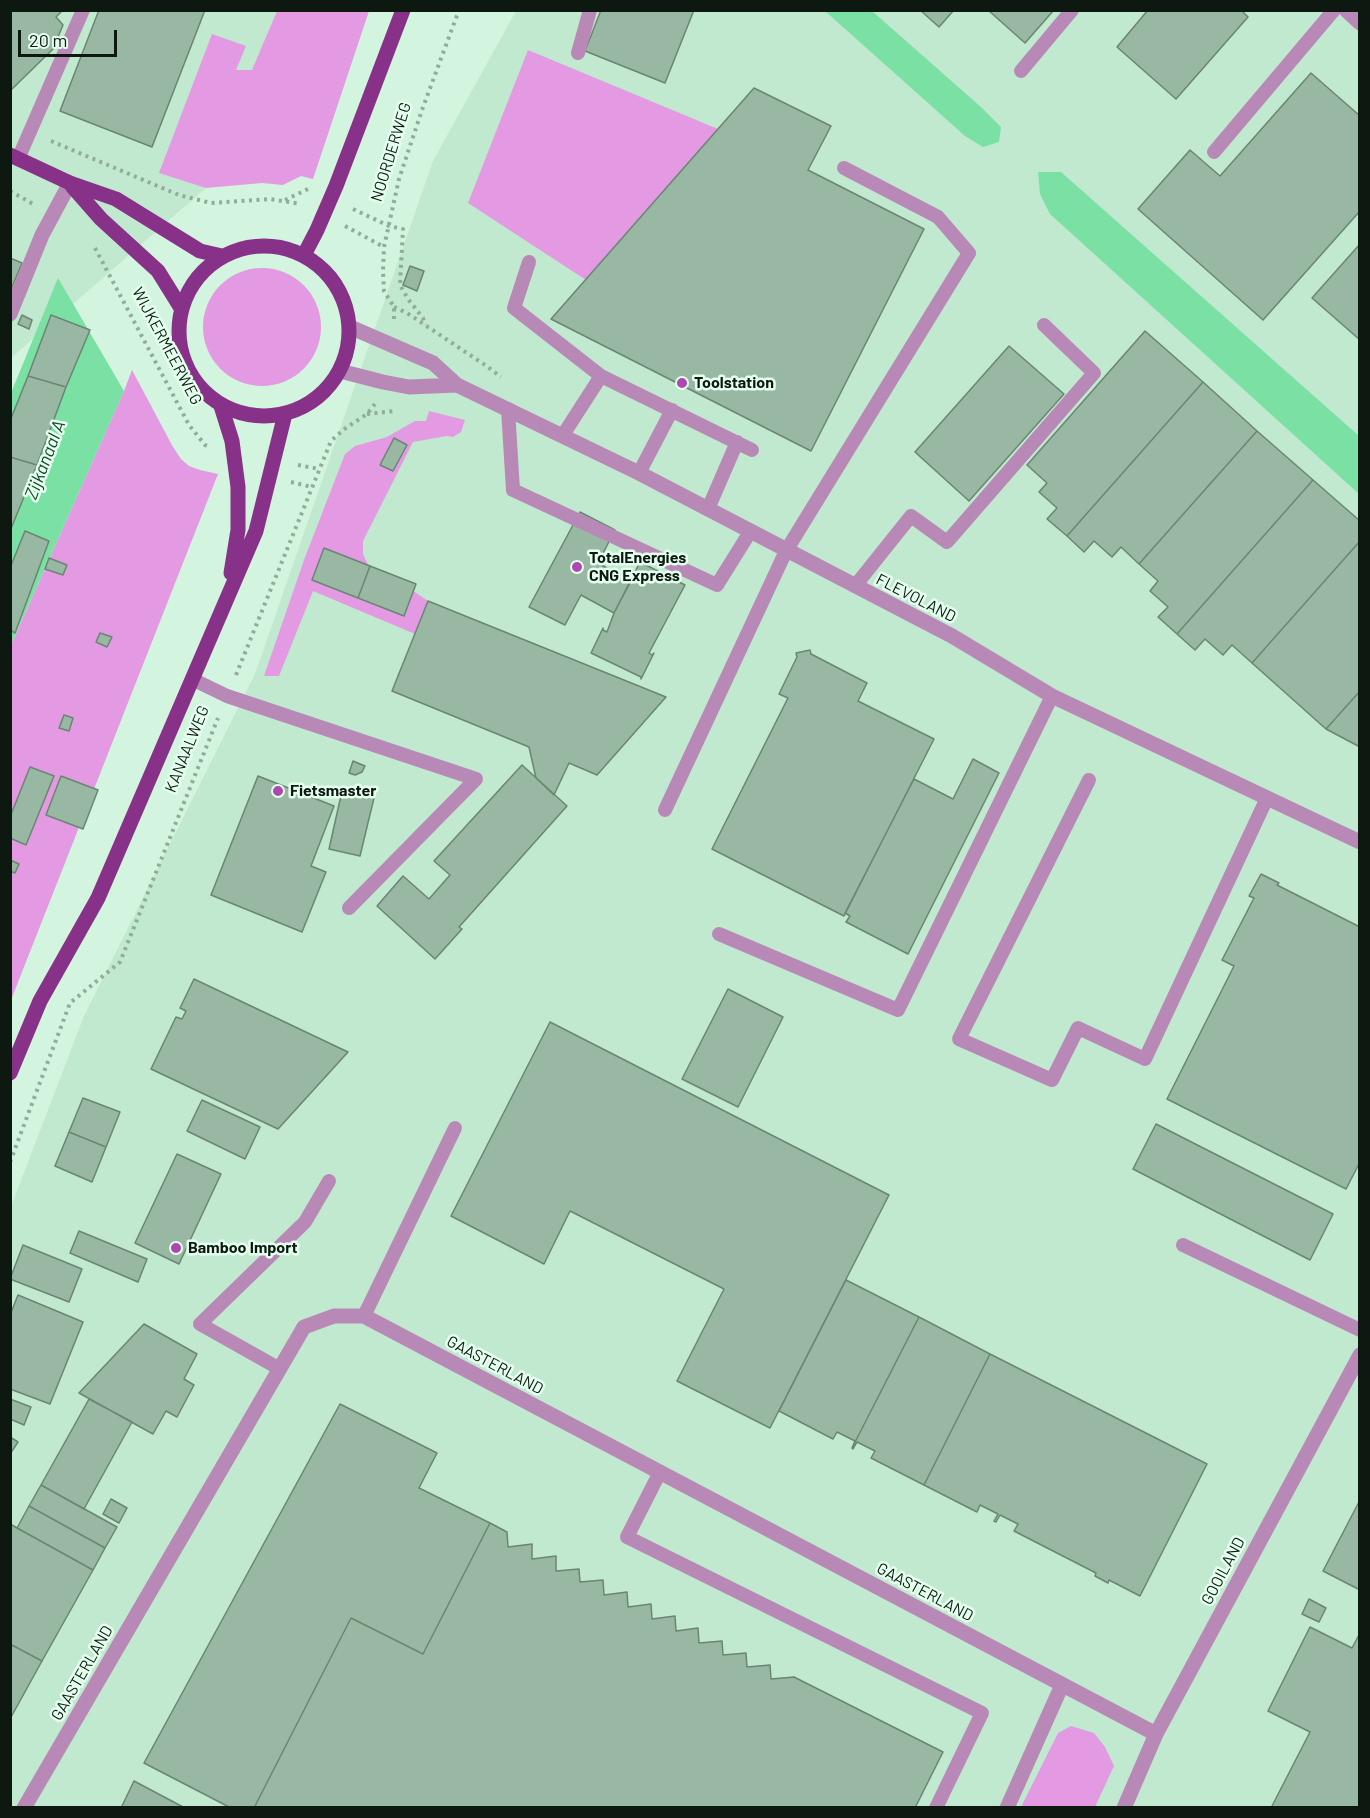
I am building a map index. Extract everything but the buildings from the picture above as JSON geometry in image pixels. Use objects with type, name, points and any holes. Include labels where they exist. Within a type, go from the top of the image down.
[{"type":"main road","points":[[304,255],[324,214],[403,10]]},
{"type":"main road","name":"WIJKERMEERWEG","points":[[14,157],[70,183],[116,199],[200,250],[222,256]]},
{"type":"main road","name":"WIJKERMEERWEG","points":[[70,183],[101,219],[158,271],[181,308]]},
{"type":"main road","points":[[277,246],[304,255],[322,268],[337,285],[346,306],[350,327],[348,350],[340,371],[317,398],[285,414],[263,417],[241,414],[221,405],[203,392],[189,374],[181,353],[178,330],[181,308],[190,287],[204,270],[222,256],[249,247],[277,246]]},
{"type":"main road","name":"KANAALWEG","points":[[221,405],[234,453],[238,487],[238,530],[227,597]]},
{"type":"main road","name":"KANAALWEG","points":[[10,1073],[40,1001],[98,898],[256,531],[285,414]]},
{"type":"street","points":[[10,314],[52,215],[70,183]]},
{"type":"street","name":"FLEVOLAND","points":[[350,327],[433,363],[457,385],[639,473],[952,636],[1052,696],[1359,842]]},
{"type":"street","name":"FLEVOLAND","points":[[340,371],[409,387],[457,385]]},
{"type":"street","name":"GAASTERLAND","points":[[24,1808],[304,1327],[334,1316],[364,1316],[1156,1734]]},
{"type":"street","name":"GOOILAND","points":[[1124,1808],[1156,1734],[1359,1355]]},
{"type":"street","points":[[1007,1808],[1062,1684]]},
{"type":"lane","points":[[14,157],[31,131],[82,10]]},
{"type":"lane","points":[[578,53],[590,10]]},
{"type":"lane","points":[[1021,71],[1072,10]]},
{"type":"lane","points":[[1214,152],[1334,10]]},
{"type":"lane","points":[[665,810],[786,551],[969,253],[938,217],[844,168]]},
{"type":"lane","points":[[530,261],[514,308],[601,376],[752,450]]},
{"type":"lane","points":[[855,586],[911,516],[947,542],[1094,373],[1044,325]]},
{"type":"lane","points":[[563,435],[601,376]]},
{"type":"lane","points":[[508,409],[513,490],[717,585],[750,532]]},
{"type":"lane","points":[[639,473],[672,410]]},
{"type":"lane","points":[[708,509],[737,442]]},
{"type":"lane","points":[[192,679],[227,696],[476,779],[349,908]]},
{"type":"lane","points":[[719,934],[898,1010],[1052,696]]},
{"type":"lane","points":[[1089,780],[959,1039],[1052,1080],[1078,1028],[1145,1059],[1267,798]]},
{"type":"lane","points":[[364,1316],[455,1128]]},
{"type":"lane","points":[[280,1368],[200,1324],[304,1222],[329,1181]]},
{"type":"lane","points":[[1183,1245],[1359,1330]]},
{"type":"lane","points":[[660,1472],[627,1537],[982,1713],[936,1808]]},
{"type":"path","name":"NOORDERWEG","points":[[426,326],[393,307],[384,291],[384,247],[399,179],[459,10]]},
{"type":"path","points":[[31,131],[179,195],[211,203],[264,199],[301,204],[384,247]]},
{"type":"path","points":[[284,201],[307,188],[389,226],[403,229],[400,285],[426,326],[418,357]]},
{"type":"path","points":[[10,191],[52,215]]},
{"type":"path","name":"WIJKERMEERWEG","points":[[94,248],[189,425],[205,445],[234,453]]},
{"type":"path","points":[[426,326],[486,365],[509,384]]},
{"type":"path","name":"KANAALWEG","points":[[10,1162],[70,1003],[120,962],[331,441],[367,414],[376,402],[383,382]]},
{"type":"path","points":[[367,414],[404,409],[409,387]]},
{"type":"path","points":[[273,460],[319,469]]},
{"type":"shaded area","points":[[11,11],[277,11],[206,188],[11,358]]},
{"type":"shaded area","points":[[277,11],[369,11],[313,179],[301,176],[283,185],[262,183],[206,188],[159,173],[212,34],[246,46],[236,70],[252,70]]},
{"type":"shaded area","points":[[516,11],[1359,11],[1359,1807],[11,1807],[10,1209],[84,1016],[255,674],[433,161]]},
{"type":"shaded area","points":[[528,50],[718,129],[586,280],[468,203]]},
{"type":"shaded area","points":[[262,268],[284,273],[304,285],[316,305],[321,327],[316,349],[304,369],[284,381],[262,386],[240,381],[220,369],[208,349],[203,327],[208,305],[220,285],[240,273]]},
{"type":"shaded area","points":[[132,370],[181,459],[189,466],[218,474],[11,1000],[11,645]]},
{"type":"shaded area","points":[[429,411],[465,420],[461,432],[453,437],[413,442],[363,541],[363,554],[369,567],[428,601],[415,634],[313,591],[279,676],[264,676],[304,560],[345,454],[355,446],[387,437],[415,421],[426,421]]},
{"type":"shaded area","points":[[1071,1726],[1094,1733],[1105,1747],[1114,1766],[1095,1807],[1021,1807],[1058,1733]]},
{"type":"water","points":[[825,11],[872,11],[1001,127],[999,142],[983,147],[965,136]]},
{"type":"water","points":[[1038,172],[1061,172],[1359,436],[1359,494],[1050,214],[1040,194]]},
{"type":"water","name":"Zijkanaal A","points":[[58,278],[124,391],[11,645],[11,393]]},
{"type":"place","name":"Toolstation","points":[[682,383]]},
{"type":"place","name":"TotalEnergies CNG Express","points":[[577,567]]},
{"type":"place","name":"Fietsmaster","points":[[278,791]]},
{"type":"place","name":"Bamboo Import","points":[[176,1248]]}]
